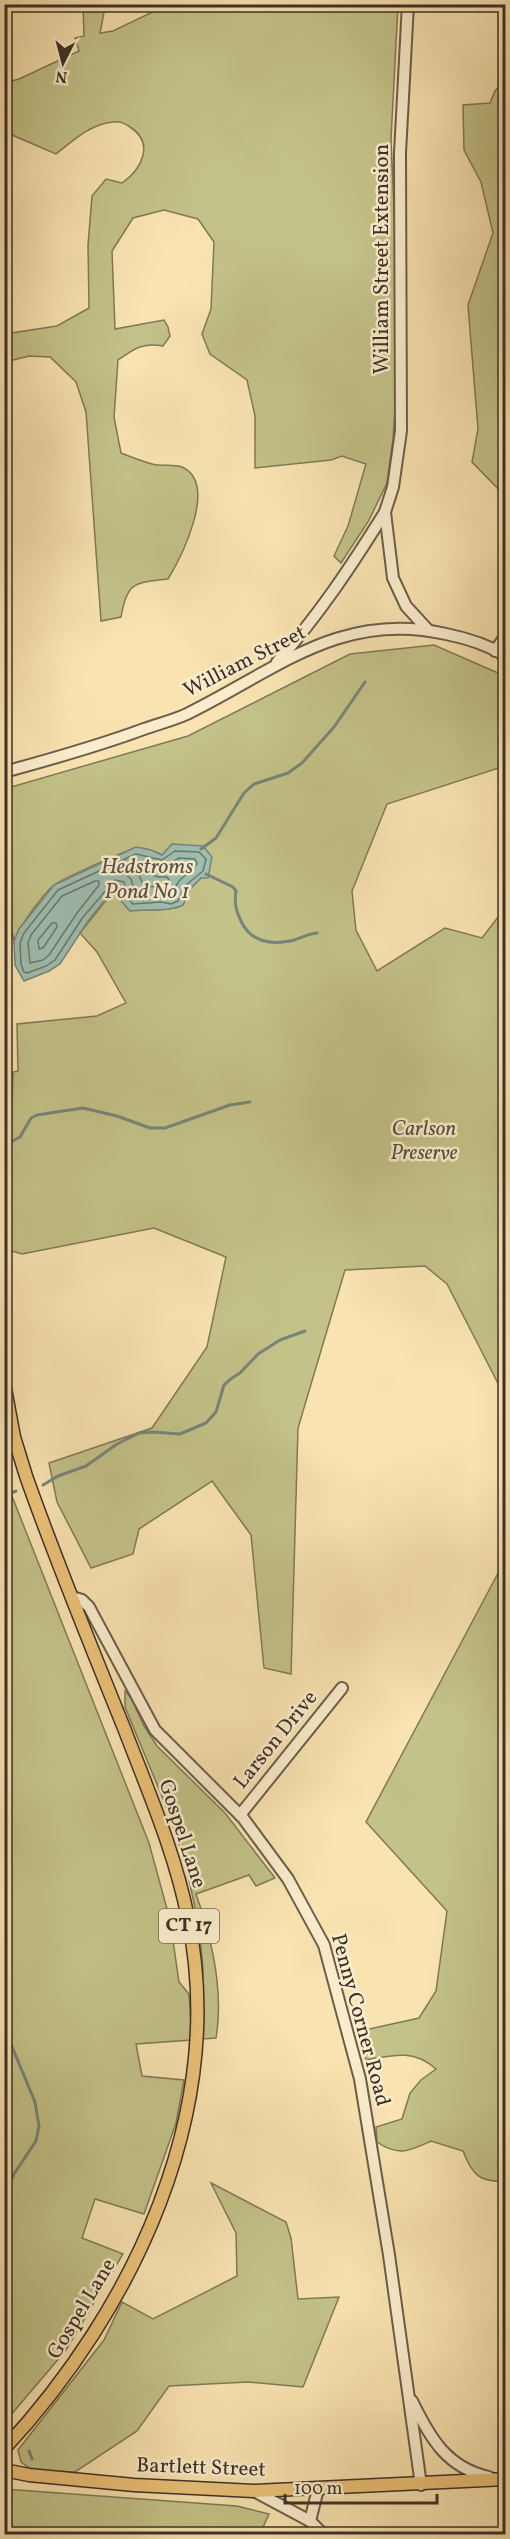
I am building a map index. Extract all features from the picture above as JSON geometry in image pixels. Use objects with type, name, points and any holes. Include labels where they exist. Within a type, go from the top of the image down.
[{"type":"main road","name":"Gospel Lane","points":[[4,1383],[20,1456],[72,1597],[155,1808],[175,1866],[188,1918],[198,2013],[194,2078],[181,2135],[166,2185],[123,2284],[84,2349],[44,2404],[4,2449]]},
{"type":"main road","name":"Bartlett Street","points":[[4,2470],[30,2475],[134,2485],[255,2491],[503,2480]]},
{"type":"street","name":"William Street Extension","points":[[272,666],[307,628],[340,583],[385,512],[393,487],[401,431],[400,153],[408,4]]},
{"type":"street","name":"William Street Extension","points":[[385,512],[393,578],[406,606],[428,630]]},
{"type":"street","name":"William Street","points":[[4,772],[102,745],[186,714],[310,647],[357,633],[390,627],[428,630],[467,638],[500,653]]},
{"type":"street","points":[[500,653],[506,635]]},
{"type":"street","name":"Penny Corner Road","points":[[72,1597],[82,1600],[89,1607],[155,1730],[240,1815],[288,1879],[324,1945],[360,2079],[421,2485]]},
{"type":"street","name":"Larson Drive","points":[[240,1815],[342,1688]]},
{"type":"street","name":"Penny Corner Road","points":[[408,2392],[434,2439],[451,2461],[473,2473],[503,2480]]},
{"type":"street","points":[[310,2521],[318,2489]]},
{"type":"street","points":[[255,2491],[310,2521],[323,2535]]},
{"type":"green space","points":[[83,5],[108,5],[104,12],[100,33],[113,31],[167,5],[398,5],[391,139],[396,252],[397,379],[387,483],[368,522],[341,563],[334,556],[348,526],[366,464],[342,456],[331,460],[255,468],[255,416],[247,380],[210,354],[202,334],[211,309],[214,242],[198,219],[164,210],[133,218],[112,251],[115,329],[164,320],[170,336],[163,346],[139,347],[118,360],[114,417],[121,453],[152,464],[184,468],[193,477],[197,490],[197,505],[188,539],[168,579],[134,586],[126,596],[121,617],[101,621],[86,412],[76,382],[50,357],[29,356],[5,362],[5,334],[57,326],[89,308],[88,245],[92,196],[106,179],[122,183],[135,171],[143,156],[144,148],[138,133],[120,122],[105,123],[89,130],[56,154],[12,135],[5,128],[5,83],[19,79],[79,51],[75,38],[84,36]]},
{"type":"green space","points":[[505,79],[505,496],[472,462],[478,429],[468,305],[493,233],[481,182],[464,150],[463,105],[490,103],[495,91]]},
{"type":"green space","name":"Carlson Preserve","points":[[434,645],[505,676],[505,766],[387,804],[352,891],[356,930],[377,971],[445,928],[482,938],[505,908],[505,1397],[447,1284],[425,1266],[345,1270],[298,1428],[291,1674],[264,1668],[251,1535],[212,1481],[139,1529],[133,1554],[91,1568],[57,1502],[49,1463],[152,1428],[207,1347],[226,1257],[154,1228],[22,1254],[8,1250],[13,1072],[18,1071],[17,1024],[97,1016],[126,1003],[97,952],[80,933],[119,884],[122,902],[130,911],[164,909],[183,905],[190,889],[201,878],[156,852],[147,849],[133,849],[54,885],[32,911],[14,941],[5,897],[4,789],[188,736],[350,654]]},
{"type":"green space","points":[[4,1476],[149,1843],[170,1920],[179,1982],[189,1994],[192,2040],[136,2044],[142,2076],[184,2080],[176,2123],[144,2214],[95,2199],[82,2238],[123,2254],[66,2350],[5,2422]]},
{"type":"green space","points":[[505,1560],[506,2181],[497,2181],[483,2178],[473,2171],[463,2151],[431,2141],[410,2150],[398,2151],[377,2142],[376,2127],[402,2119],[410,2093],[421,2080],[436,2069],[420,2058],[411,2056],[394,2055],[366,2060],[360,2031],[419,2018],[436,1991],[447,1911],[366,1822]]},
{"type":"green space","points":[[125,1691],[157,1746],[225,1813],[275,1878],[256,1886],[249,1875],[196,1894],[215,1965],[219,2002],[216,2038],[202,2039],[203,1969],[199,1926],[189,1880],[173,1823],[125,1707]]},
{"type":"green space","points":[[211,2183],[286,2222],[291,2238],[298,2299],[339,2297],[303,2387],[248,2382],[169,2386],[137,2431],[75,2472],[32,2470],[21,2462],[18,2450],[104,2340],[122,2302],[153,2319],[237,2276],[236,2233]]},
{"type":"green space","points":[[4,2489],[237,2506],[269,2514],[260,2534],[5,2534]]},
{"type":"water","name":"Hedstroms Pond No 1","points":[[172,844],[203,846],[212,857],[208,878],[201,878],[190,889],[183,905],[164,909],[130,911],[122,902],[118,884],[88,921],[60,964],[24,981],[15,965],[14,941],[19,929],[54,885],[136,847],[162,855]]},
{"type":"waterway","name":"Hedstroms Pond No 1","points":[[201,849],[216,838],[244,793],[254,784],[288,773],[302,763],[334,727],[365,682]]},
{"type":"waterway","points":[[206,874],[233,887],[236,891],[235,904],[240,919],[250,934],[256,938],[268,942],[283,942],[317,933]]},
{"type":"waterway","points":[[9,1143],[20,1137],[31,1118],[37,1115],[83,1108],[117,1116],[150,1128],[165,1128],[230,1105],[250,1102]]},
{"type":"waterway","points":[[43,1485],[58,1476],[86,1466],[117,1444],[139,1433],[180,1434],[206,1423],[216,1412],[224,1385],[240,1373],[258,1354],[280,1340],[305,1331]]},
{"type":"waterway","points":[[4,1496],[16,1491]]},
{"type":"waterway","points":[[4,1997],[8,2037],[35,2102],[39,2126],[36,2141],[14,2174],[4,2196]]},
{"type":"waterway","points":[[29,2451],[32,2459]]}]
